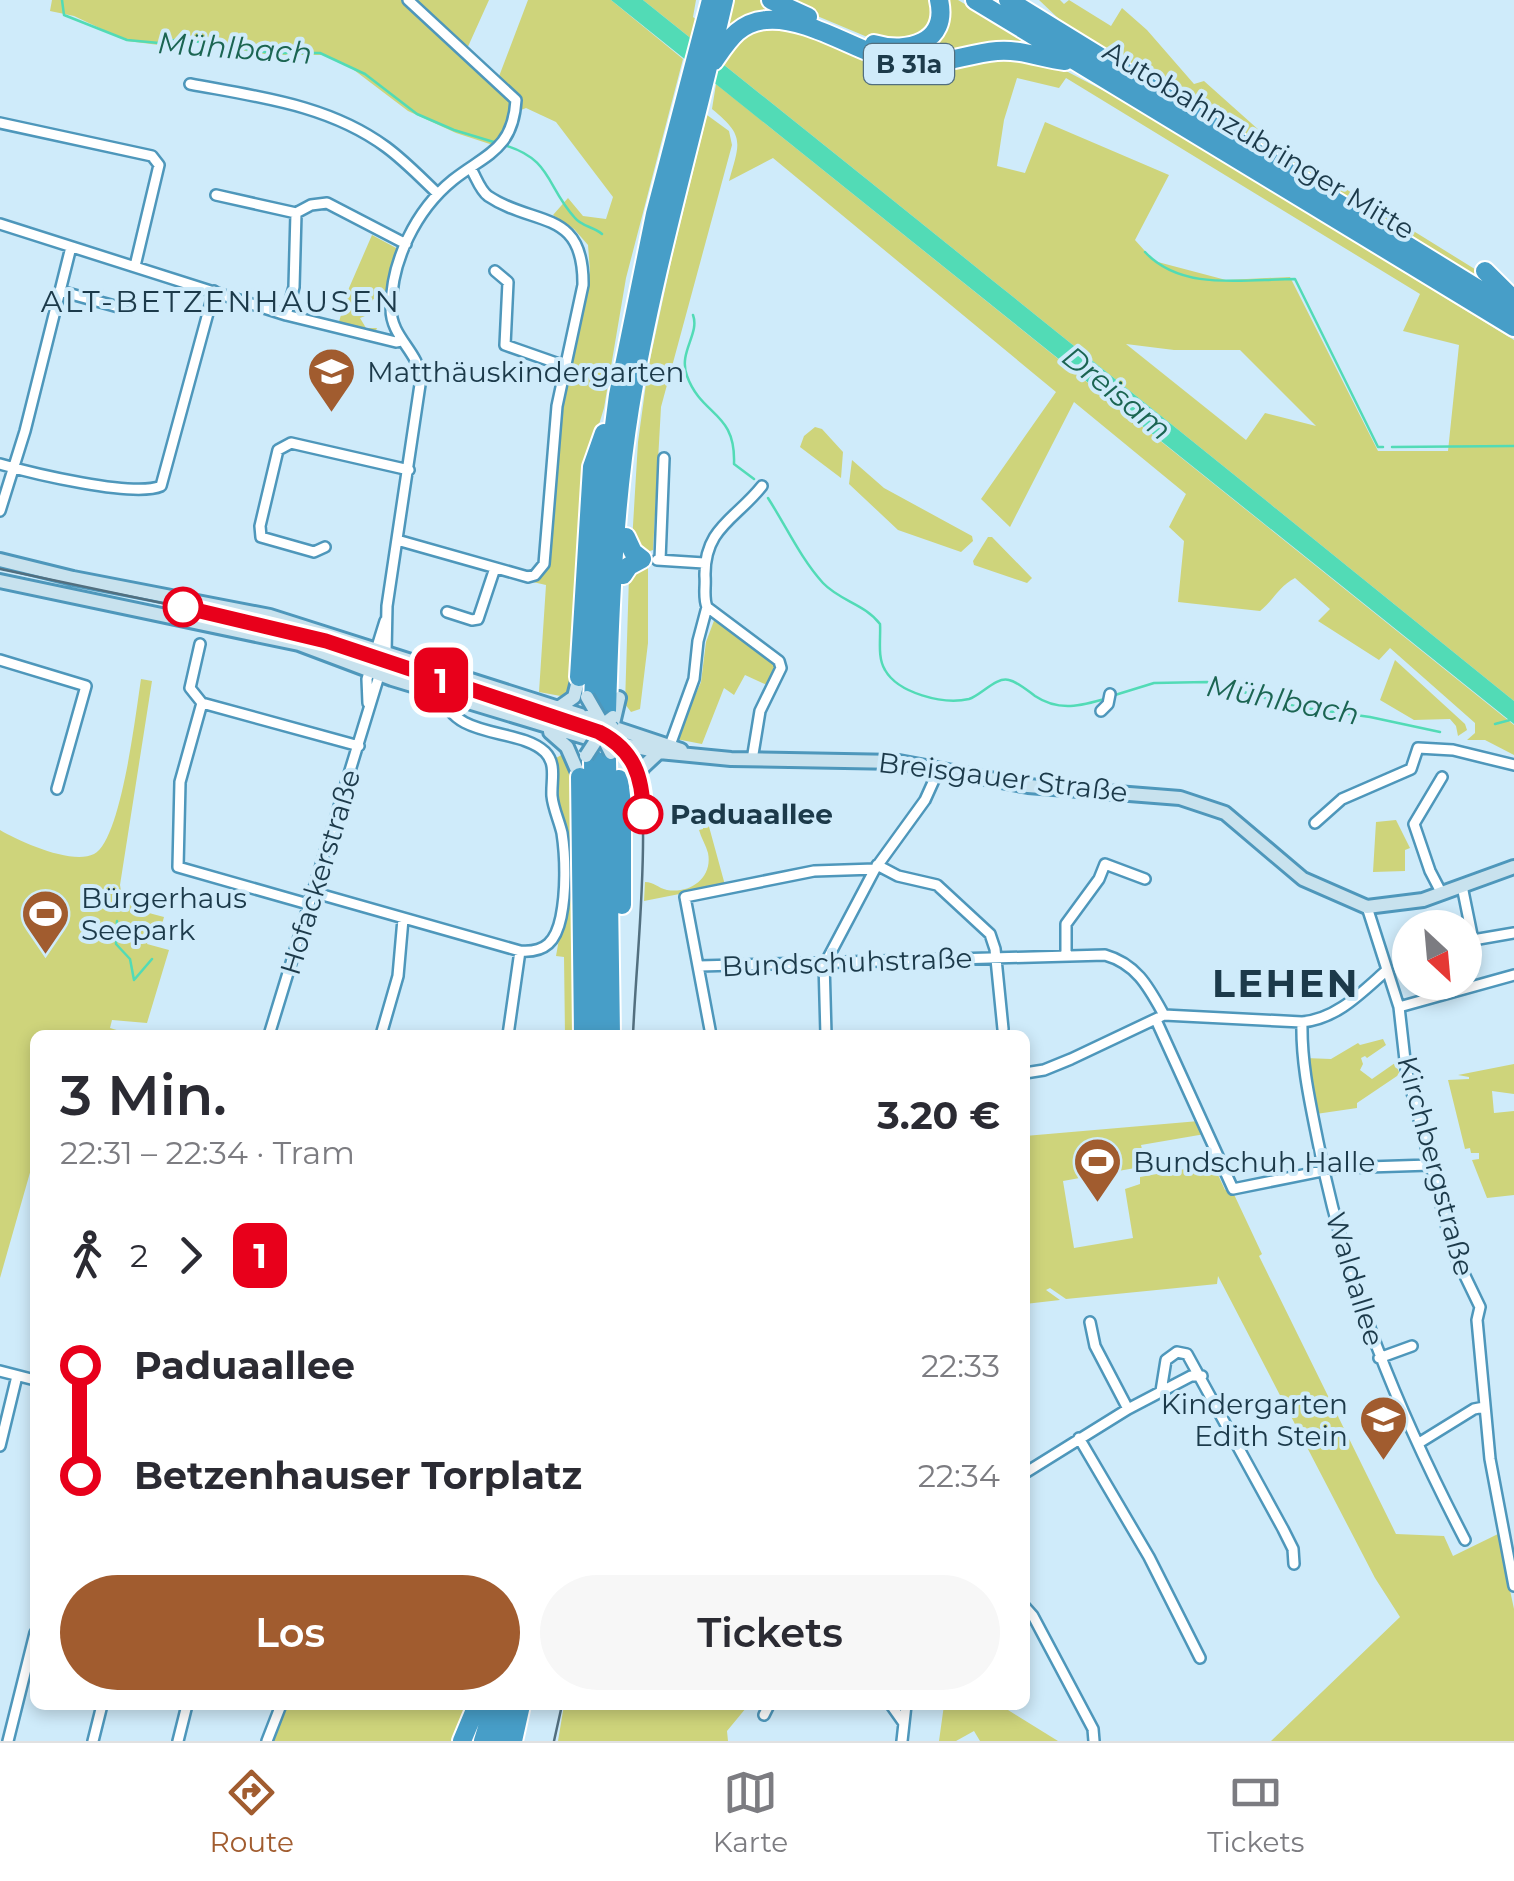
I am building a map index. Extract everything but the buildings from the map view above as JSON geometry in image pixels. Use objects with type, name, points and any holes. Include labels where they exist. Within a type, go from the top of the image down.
[{"type":"highway","points":[[595,1030],[624,400],[669,218],[711,8],[724,0]]},
{"type":"highway","points":[[771,0],[875,44],[903,49],[924,42],[935,30],[941,14],[939,0]]},
{"type":"highway","name":"Autobahnzubringer Mitte","points":[[975,0],[1514,328]]},
{"type":"highway","name":"Autobahnzubringer Mitte","points":[[1008,0],[1514,311]]},
{"type":"highway","points":[[1034,0],[1071,38]]},
{"type":"highway","points":[[690,103],[708,70],[711,8]]},
{"type":"highway","name":"B 31a","points":[[708,70],[734,33],[769,19],[784,20],[904,63],[941,62],[1012,50],[1078,62]]},
{"type":"highway","points":[[1485,272],[1514,300]]},
{"type":"highway","points":[[613,1030],[607,735],[634,441],[624,400]]},
{"type":"highway","points":[[578,677],[592,467],[624,400]]},
{"type":"highway","points":[[626,537],[632,552],[651,559]]},
{"type":"highway","points":[[623,575],[630,566],[651,559]]},
{"type":"highway","points":[[607,735],[622,804],[622,968],[614,1030]]},
{"type":"highway","points":[[580,778],[583,1030]]},
{"type":"highway","points":[[462,1741],[476,1710]]},
{"type":"highway","points":[[482,1741],[492,1710]]},
{"type":"highway","points":[[498,1741],[507,1710]]},
{"type":"highway","points":[[513,1741],[520,1710]]},
{"type":"street","name":"Hofackerstraße","points":[[270,1030],[359,746],[386,618],[421,378],[415,356],[401,341],[392,315],[391,304],[406,244],[438,194],[502,144],[515,116],[516,100],[408,0]]},
{"type":"street","points":[[190,84],[292,103],[328,115],[386,146],[438,194]]},
{"type":"street","points":[[0,122],[157,160],[159,165],[134,266]]},
{"type":"street","points":[[397,540],[528,577],[544,564],[557,406],[583,285],[582,256],[566,230],[488,196],[471,168]]},
{"type":"street","points":[[216,195],[296,212],[327,203],[406,244]]},
{"type":"street","points":[[286,315],[294,287],[296,212]]},
{"type":"street","points":[[0,224],[286,315],[401,341]]},
{"type":"street","points":[[0,512],[72,247]]},
{"type":"street","points":[[494,271],[508,282],[505,345],[565,366]]},
{"type":"street","points":[[60,291],[122,308]]},
{"type":"street","points":[[0,464],[136,489],[161,486],[214,292]]},
{"type":"street","points":[[326,547],[314,552],[262,538],[260,526],[278,450],[283,444],[410,470]]},
{"type":"street","points":[[664,458],[651,559],[704,563]]},
{"type":"street","points":[[578,677],[607,735],[642,767],[666,750],[694,679],[698,641],[708,607],[704,563],[717,529],[748,504],[762,486]]},
{"type":"street","points":[[0,560],[270,616],[443,695],[560,731],[607,735]]},
{"type":"street","points":[[447,612],[478,619],[495,568]]},
{"type":"street","points":[[0,581],[378,663]]},
{"type":"street","points":[[708,607],[779,661],[781,668],[760,712],[752,760]]},
{"type":"street","points":[[200,644],[190,688],[202,704],[359,746]]},
{"type":"street","points":[[0,660],[86,686],[57,789]]},
{"type":"street","name":"Breisgauer Straße","points":[[378,663],[557,708],[607,735],[666,750],[752,760],[904,762],[1028,786],[1180,798],[1205,804],[1236,820],[1303,878],[1367,908]]},
{"type":"street","points":[[557,708],[574,697],[578,677]]},
{"type":"street","points":[[312,892],[520,952],[547,947],[556,934],[562,910],[563,844],[552,798],[552,762],[542,748],[479,729],[458,718],[446,708],[443,695]]},
{"type":"street","points":[[202,704],[180,782],[178,867],[308,904]]},
{"type":"street","points":[[544,727],[567,747],[580,778]]},
{"type":"street","points":[[580,778],[607,735]]},
{"type":"street","points":[[1315,824],[1342,800],[1411,769],[1418,748],[1454,750],[1514,765]]},
{"type":"street","points":[[826,1030],[829,956],[876,867],[925,800],[940,770]]},
{"type":"street","points":[[1442,778],[1414,824],[1442,894]]},
{"type":"street","points":[[1066,955],[1066,924],[1099,879],[1105,864],[1144,879]]},
{"type":"street","points":[[710,1030],[685,897],[814,871],[876,867],[937,885],[990,934],[996,957]]},
{"type":"street","points":[[1367,908],[1407,904],[1514,867]]},
{"type":"street","points":[[1462,886],[1473,940],[1514,934]]},
{"type":"street","name":"Kirchbergstraße","points":[[1367,908],[1399,1007],[1406,1069],[1453,1251],[1480,1308],[1484,1407]]},
{"type":"street","points":[[382,1030],[398,976],[403,919]]},
{"type":"street","points":[[509,1030],[520,952]]},
{"type":"street","name":"Bundschuhstraße","points":[[699,966],[1066,955],[1105,955],[1122,960],[1150,989],[1234,1189],[1323,1170]]},
{"type":"street","name":"Bundschuhstraße","points":[[996,957],[1003,1029]]},
{"type":"street","points":[[1030,1073],[1062,1063],[1160,1018],[1302,1022],[1322,1018],[1339,1010],[1388,970]]},
{"type":"street","points":[[1399,1007],[1514,975]]},
{"type":"street","name":"Waldallee","points":[[1302,1022],[1301,1059],[1323,1170],[1354,1287],[1379,1358],[1465,1540]]},
{"type":"street","points":[[1323,1170],[1430,1164]]},
{"type":"street","points":[[1090,1322],[1094,1346],[1128,1408]]},
{"type":"street","name":"Waldallee","points":[[1379,1358],[1412,1346]]},
{"type":"street","points":[[1161,1391],[1163,1365],[1177,1352],[1191,1357],[1292,1549],[1294,1564]]},
{"type":"street","points":[[0,1371],[30,1379]]},
{"type":"street","points":[[0,1446],[18,1376]]},
{"type":"street","points":[[1030,1470],[1128,1408],[1192,1376],[1202,1376]]},
{"type":"street","points":[[1419,1442],[1484,1407],[1498,1512],[1514,1586]]},
{"type":"street","points":[[1079,1438],[1149,1557],[1200,1658]]},
{"type":"street","points":[[1030,1613],[1088,1718],[1094,1741]]},
{"type":"street","points":[[8,1741],[30,1654]]},
{"type":"street","points":[[93,1741],[101,1710]]},
{"type":"street","points":[[178,1741],[186,1710]]},
{"type":"street","points":[[267,1741],[279,1710]]},
{"type":"street","points":[[895,1710],[904,1722]]},
{"type":"street","points":[[902,1741],[905,1710]]},
{"type":"shaded area","points":[[52,0],[489,0],[466,51],[498,79],[528,0],[611,0],[683,59],[626,278],[604,408],[586,467],[570,693],[566,697],[539,692],[546,585],[511,577],[539,576],[546,571],[551,557],[562,393],[590,271],[588,245],[574,229],[553,215],[568,198],[583,216],[606,219],[613,197],[556,122],[526,108],[511,114],[499,147],[408,111],[346,64],[323,55],[270,55],[181,40],[159,45],[127,41],[74,16],[50,11]]},
{"type":"shaded area","points":[[643,0],[696,0],[693,17],[730,47],[739,36],[776,24],[899,66],[989,57],[1049,62],[1127,103],[1514,340],[1514,701],[1188,437]],"holes":[[[1017,78],[1059,88],[1066,78],[1420,294],[1403,331],[1459,345],[1448,451],[1378,451],[1290,277],[1226,280],[1154,261],[1135,240],[1169,175],[1045,122],[1025,173],[997,166],[1004,120]],[[1126,344],[1174,350],[1240,350],[1316,426],[1265,413],[1246,440]]]},
{"type":"shaded area","points":[[729,0],[763,0],[890,53],[915,50],[929,42],[942,22],[944,0],[958,0],[1044,51],[980,50],[938,59],[907,60],[794,24],[751,23],[732,31],[723,24]]},
{"type":"shaded area","points":[[779,0],[935,0],[927,34],[884,44]]},
{"type":"shaded area","points":[[1039,0],[1060,0],[1064,4],[1069,0],[1111,26],[1122,8],[1147,30],[1194,84],[1204,81],[1278,147],[1486,276],[1514,300],[1094,42]]},
{"type":"shaded area","points":[[716,84],[1514,725],[1514,755],[1485,740],[1467,740],[1475,733],[1475,723],[1390,648],[1379,660],[1318,621],[1330,609],[1295,578],[1260,611],[1178,602],[1184,541],[1169,527],[1186,494],[1074,402],[1010,527],[981,499],[1056,392],[773,158],[729,181],[737,140],[730,126],[712,109]]},
{"type":"shaded area","points":[[707,115],[729,131],[732,145],[661,407],[653,550],[644,553],[632,542],[638,442],[648,369]]},
{"type":"shaded area","points":[[372,235],[398,249],[389,301],[384,305],[373,299],[360,318],[366,328],[377,328],[375,333],[338,325]]},
{"type":"shaded area","points":[[815,427],[822,429],[843,452],[841,478],[800,447],[804,436]]},
{"type":"shaded area","points":[[852,460],[884,488],[972,536],[973,541],[961,552],[898,530],[849,484]]},
{"type":"shaded area","points":[[988,537],[1032,578],[1027,583],[974,565]]},
{"type":"shaded area","points":[[643,564],[648,566],[648,643],[640,709],[631,712],[625,704],[629,576]]},
{"type":"shaded area","points":[[181,604],[243,612],[361,648],[357,662],[178,615]]},
{"type":"shaded area","points":[[715,618],[756,651],[773,657],[775,673],[767,685],[745,675],[734,695],[724,688],[702,744],[676,739],[701,682],[706,642]]},
{"type":"shaded area","points":[[1395,660],[1467,730],[1458,736],[1450,719],[1414,720],[1380,700]]},
{"type":"shaded area","points":[[400,663],[564,716],[561,727],[395,677]]},
{"type":"shaded area","points":[[141,679],[152,681],[120,885],[130,905],[164,917],[162,924],[151,929],[147,944],[169,950],[147,1023],[112,1020],[110,1028],[117,1030],[30,1030],[30,1173],[0,1278],[0,830],[60,854],[94,854],[104,844],[112,826],[126,774]]},
{"type":"shaded area","points":[[565,753],[572,766],[580,1030],[565,1030],[564,957],[556,956],[566,900],[564,824],[556,799],[556,758]]},
{"type":"shaded area","points":[[705,812],[725,885],[644,901],[645,882],[676,891],[691,887],[703,877],[709,862],[699,830],[703,829],[701,813]]},
{"type":"shaded area","points":[[1396,820],[1410,848],[1405,850],[1405,871],[1373,872],[1376,822]]},
{"type":"shaded area","points":[[1383,1039],[1386,1045],[1361,1058],[1360,1070],[1372,1079],[1395,1063],[1400,1074],[1357,1103],[1357,1108],[1316,1114],[1305,1058],[1331,1059],[1358,1043]]},
{"type":"shaded area","points":[[1514,1064],[1514,1094],[1492,1091],[1494,1113],[1514,1111],[1514,1195],[1487,1198],[1472,1160],[1479,1159],[1479,1153],[1465,1149],[1448,1080],[1469,1079],[1458,1075]]},
{"type":"shaded area","points":[[1199,1121],[1205,1134],[1141,1145],[1146,1166],[1063,1181],[1074,1248],[1133,1238],[1125,1189],[1140,1184],[1140,1177],[1213,1164],[1225,1190],[1231,1188],[1262,1254],[1259,1256],[1396,1534],[1444,1536],[1453,1556],[1498,1534],[1514,1609],[1514,1741],[1271,1741],[1400,1617],[1375,1578],[1218,1276],[1217,1284],[1066,1299],[1050,1288],[1046,1290],[1060,1300],[1030,1303],[1030,1136]]},
{"type":"shaded area","points":[[283,1710],[472,1710],[458,1741],[270,1741]]},
{"type":"shaded area","points":[[563,1710],[744,1710],[727,1731],[728,1741],[558,1741]]},
{"type":"shaded area","points":[[943,1710],[1008,1710],[1058,1741],[980,1741],[974,1731],[956,1741],[939,1741]]},
{"type":"water","name":"Dreisam","points":[[611,0],[643,0],[752,87],[1514,701],[1514,724]]},
{"type":"waterway","name":"Mühlbach","points":[[62,0],[64,15],[127,40],[159,43],[180,39],[271,53],[320,53],[365,74],[417,114],[497,143]]},
{"type":"waterway","name":"Mühlbach","points":[[504,145],[540,166],[575,218],[602,234]]},
{"type":"waterway","points":[[1145,252],[1160,265],[1196,278],[1295,279],[1378,447],[1383,447]]},
{"type":"waterway","name":"Mühlbach","points":[[693,315],[694,329],[685,359],[687,376],[701,400],[730,434],[734,464],[754,479]]},
{"type":"waterway","points":[[1392,447],[1514,446]]},
{"type":"waterway","name":"Mühlbach","points":[[768,498],[815,574],[880,624],[880,653],[885,670],[910,691],[947,700],[969,699],[1004,680],[1062,706],[1108,698]]},
{"type":"waterway","name":"Mühlbach","points":[[1115,695],[1154,683],[1207,682],[1298,707],[1440,732]]},
{"type":"waterway","name":"Mühlbach","points":[[1495,724],[1514,719]]},
{"type":"waterway","points":[[117,921],[116,944],[130,959],[134,980],[152,959]]},
{"type":"tram line","points":[[0,569],[286,629],[577,722],[614,742],[635,765],[644,794],[633,1030]]},
{"type":"tram line","name":"1","points":[[183,607],[286,629],[577,722],[616,742],[628,754],[643,788],[643,814]]},
{"type":"tram line","points":[[554,1741],[561,1710]]},
{"type":"place","name":"Matthäuskindergarten","points":[[332,414]]},
{"type":"place","name":"Paduaallee","points":[[643,814]]},
{"type":"place","name":"Bürgerhaus Seepark","points":[[46,956]]},
{"type":"place","name":"Bundschuh Halle","points":[[1098,1204]]},
{"type":"place","name":"Kindergarten Edith Stein","points":[[1383,1462]]},
{"type":"district","name":"ALT-BETZENHAUSEN","points":[[221,301]]},
{"type":"district","name":"LEHEN","points":[[1286,983]]}]
